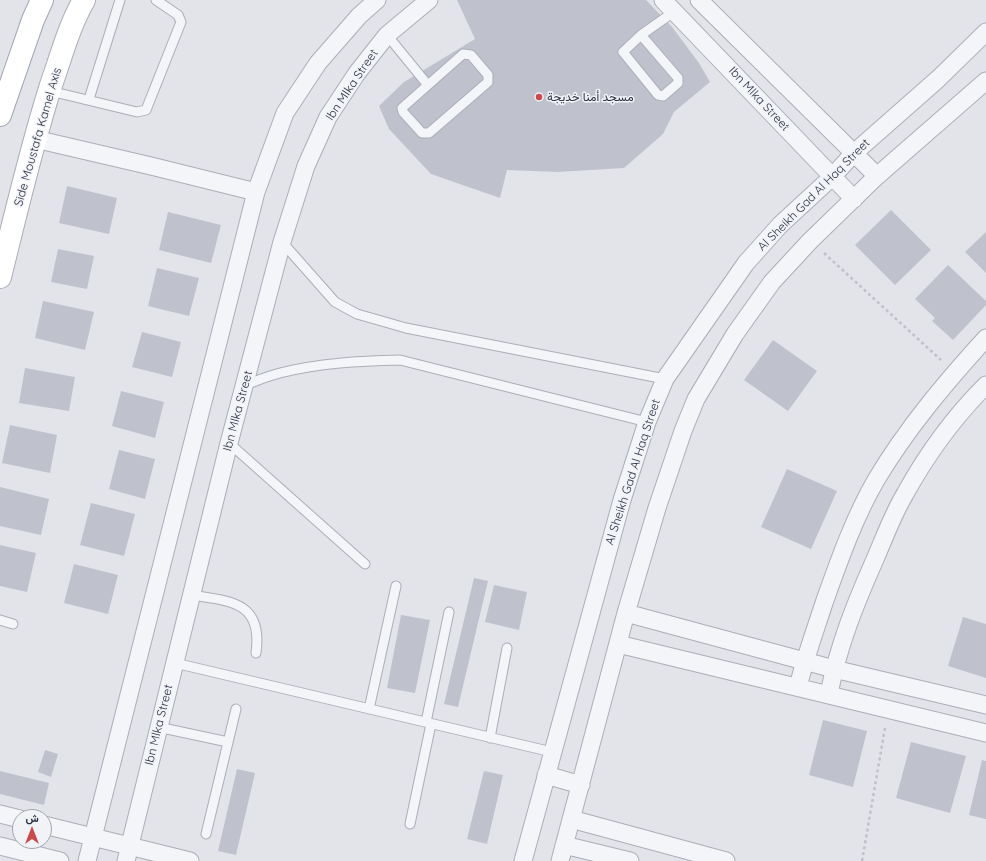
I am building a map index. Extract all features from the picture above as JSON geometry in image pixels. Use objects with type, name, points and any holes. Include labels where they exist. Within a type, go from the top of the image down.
[{"type":"street","points":[[0,115],[32,20],[42,0]]},
{"type":"street","name":"Side Moustafa Kamel Axis","points":[[0,277],[35,139],[64,47],[84,0]]},
{"type":"street","points":[[88,861],[256,192],[286,113],[318,63],[359,16],[377,0]]},
{"type":"street","name":"Ibn Mlka Street","points":[[127,854],[229,443],[282,242],[306,166],[328,117],[357,73],[387,35],[429,0]]},
{"type":"street","points":[[699,0],[877,176]]},
{"type":"street","name":"Ibn Mlka Street","points":[[669,6],[854,199]]},
{"type":"street","name":"Al Sheikh Gad Al Haq Street","points":[[523,861],[620,507],[647,422],[665,379],[746,263],[780,224],[832,177],[854,153],[938,79],[986,32]]},
{"type":"street","points":[[630,861],[562,853],[626,613],[657,508],[683,431],[696,399],[735,334],[772,282],[810,241],[877,176],[986,82]]},
{"type":"street","points":[[35,139],[256,192]]},
{"type":"street","points":[[798,687],[804,661],[843,548],[876,480],[916,420],[955,372],[986,338]]},
{"type":"street","points":[[829,694],[834,669],[852,611],[904,495],[933,448],[969,402],[986,385]]},
{"type":"street","points":[[626,613],[834,669],[986,705]]},
{"type":"street","points":[[618,644],[986,733]]},
{"type":"street","points":[[546,776],[581,785]]},
{"type":"street","points":[[0,814],[12,817]]},
{"type":"street","points":[[571,820],[726,861]]},
{"type":"street","points":[[52,827],[93,837],[127,854],[190,861]]},
{"type":"street","points":[[0,846],[60,861]]},
{"type":"lane","points":[[89,99],[120,0]]},
{"type":"lane","points":[[50,91],[89,99],[137,112],[144,111],[148,107],[181,22],[178,15],[156,0]]},
{"type":"lane","points":[[641,35],[678,78],[678,83],[663,96],[658,95],[624,54],[625,49],[669,6]]},
{"type":"lane","points":[[387,35],[427,84]]},
{"type":"lane","points":[[465,54],[471,55],[488,77],[487,84],[426,134],[422,134],[403,112],[402,108],[427,84],[460,56],[465,54]]},
{"type":"lane","points":[[282,242],[335,302],[357,314],[406,328],[665,379]]},
{"type":"lane","points":[[245,385],[280,373],[329,365],[363,360],[400,360],[647,422]]},
{"type":"lane","points":[[229,443],[365,564]]},
{"type":"lane","points":[[368,709],[396,586]]},
{"type":"lane","points":[[192,595],[218,599],[243,607],[255,620],[258,637],[256,653]]},
{"type":"lane","points":[[410,824],[450,612]]},
{"type":"lane","points":[[0,620],[13,624]]},
{"type":"lane","points":[[490,738],[507,648]]},
{"type":"lane","points":[[175,663],[552,752]]},
{"type":"lane","points":[[206,834],[236,709]]},
{"type":"lane","points":[[158,727],[228,742]]},
{"type":"path","points":[[810,241],[955,372]]},
{"type":"path","points":[[862,861],[888,710]]},
{"type":"building","name":"مسجد أمنا خديجة","points":[[457,0],[646,0],[672,27],[699,63],[710,82],[674,112],[663,134],[624,168],[558,172],[507,170],[500,198],[431,174],[389,129],[379,106],[404,82],[475,39]]},
{"type":"building","points":[[67,186],[117,198],[109,234],[59,223]]},
{"type":"building","points":[[891,210],[931,250],[895,285],[855,245]]},
{"type":"building","points":[[168,212],[221,225],[211,263],[159,250]]},
{"type":"building","points":[[986,232],[986,273],[965,252]]},
{"type":"building","points":[[58,249],[94,256],[87,289],[51,282]]},
{"type":"building","points":[[948,265],[986,301],[986,305],[953,340],[932,321],[935,318],[915,299]]},
{"type":"building","points":[[157,268],[199,278],[189,316],[148,306]]},
{"type":"building","points":[[43,301],[94,312],[85,350],[35,338]]},
{"type":"building","points":[[142,332],[181,342],[172,377],[132,367]]},
{"type":"building","points":[[773,340],[817,371],[788,411],[744,380]]},
{"type":"building","points":[[25,368],[75,377],[69,411],[19,403]]},
{"type":"building","points":[[121,391],[164,402],[155,438],[112,426]]},
{"type":"building","points":[[10,425],[57,435],[50,473],[2,463]]},
{"type":"building","points":[[119,450],[155,459],[145,499],[109,489]]},
{"type":"building","points":[[787,469],[837,491],[811,549],[761,527]]},
{"type":"building","points":[[0,487],[49,499],[41,535],[0,526]]},
{"type":"building","points":[[91,503],[135,514],[124,556],[80,545]]},
{"type":"building","points":[[0,545],[36,553],[27,592],[0,586]]},
{"type":"building","points":[[74,564],[118,575],[108,614],[64,603]]},
{"type":"building","points":[[474,578],[488,581],[458,707],[444,704]]},
{"type":"building","points":[[494,585],[527,592],[519,630],[485,622]]},
{"type":"building","points":[[401,615],[430,620],[415,693],[387,688]]},
{"type":"building","points":[[963,617],[986,624],[986,678],[948,666]]},
{"type":"building","points":[[823,720],[867,731],[853,787],[809,775]]},
{"type":"building","points":[[911,742],[966,756],[950,813],[896,798]]},
{"type":"building","points":[[45,750],[58,754],[51,777],[38,772]]},
{"type":"building","points":[[982,760],[986,761],[986,819],[969,815]]},
{"type":"building","points":[[237,769],[255,773],[236,855],[218,851]]},
{"type":"building","points":[[0,771],[49,783],[44,805],[0,794]]},
{"type":"building","points":[[484,771],[503,775],[487,844],[467,839]]},
{"type":"place","name":"مسجد أمنا خديجة","points":[[539,97]]}]
